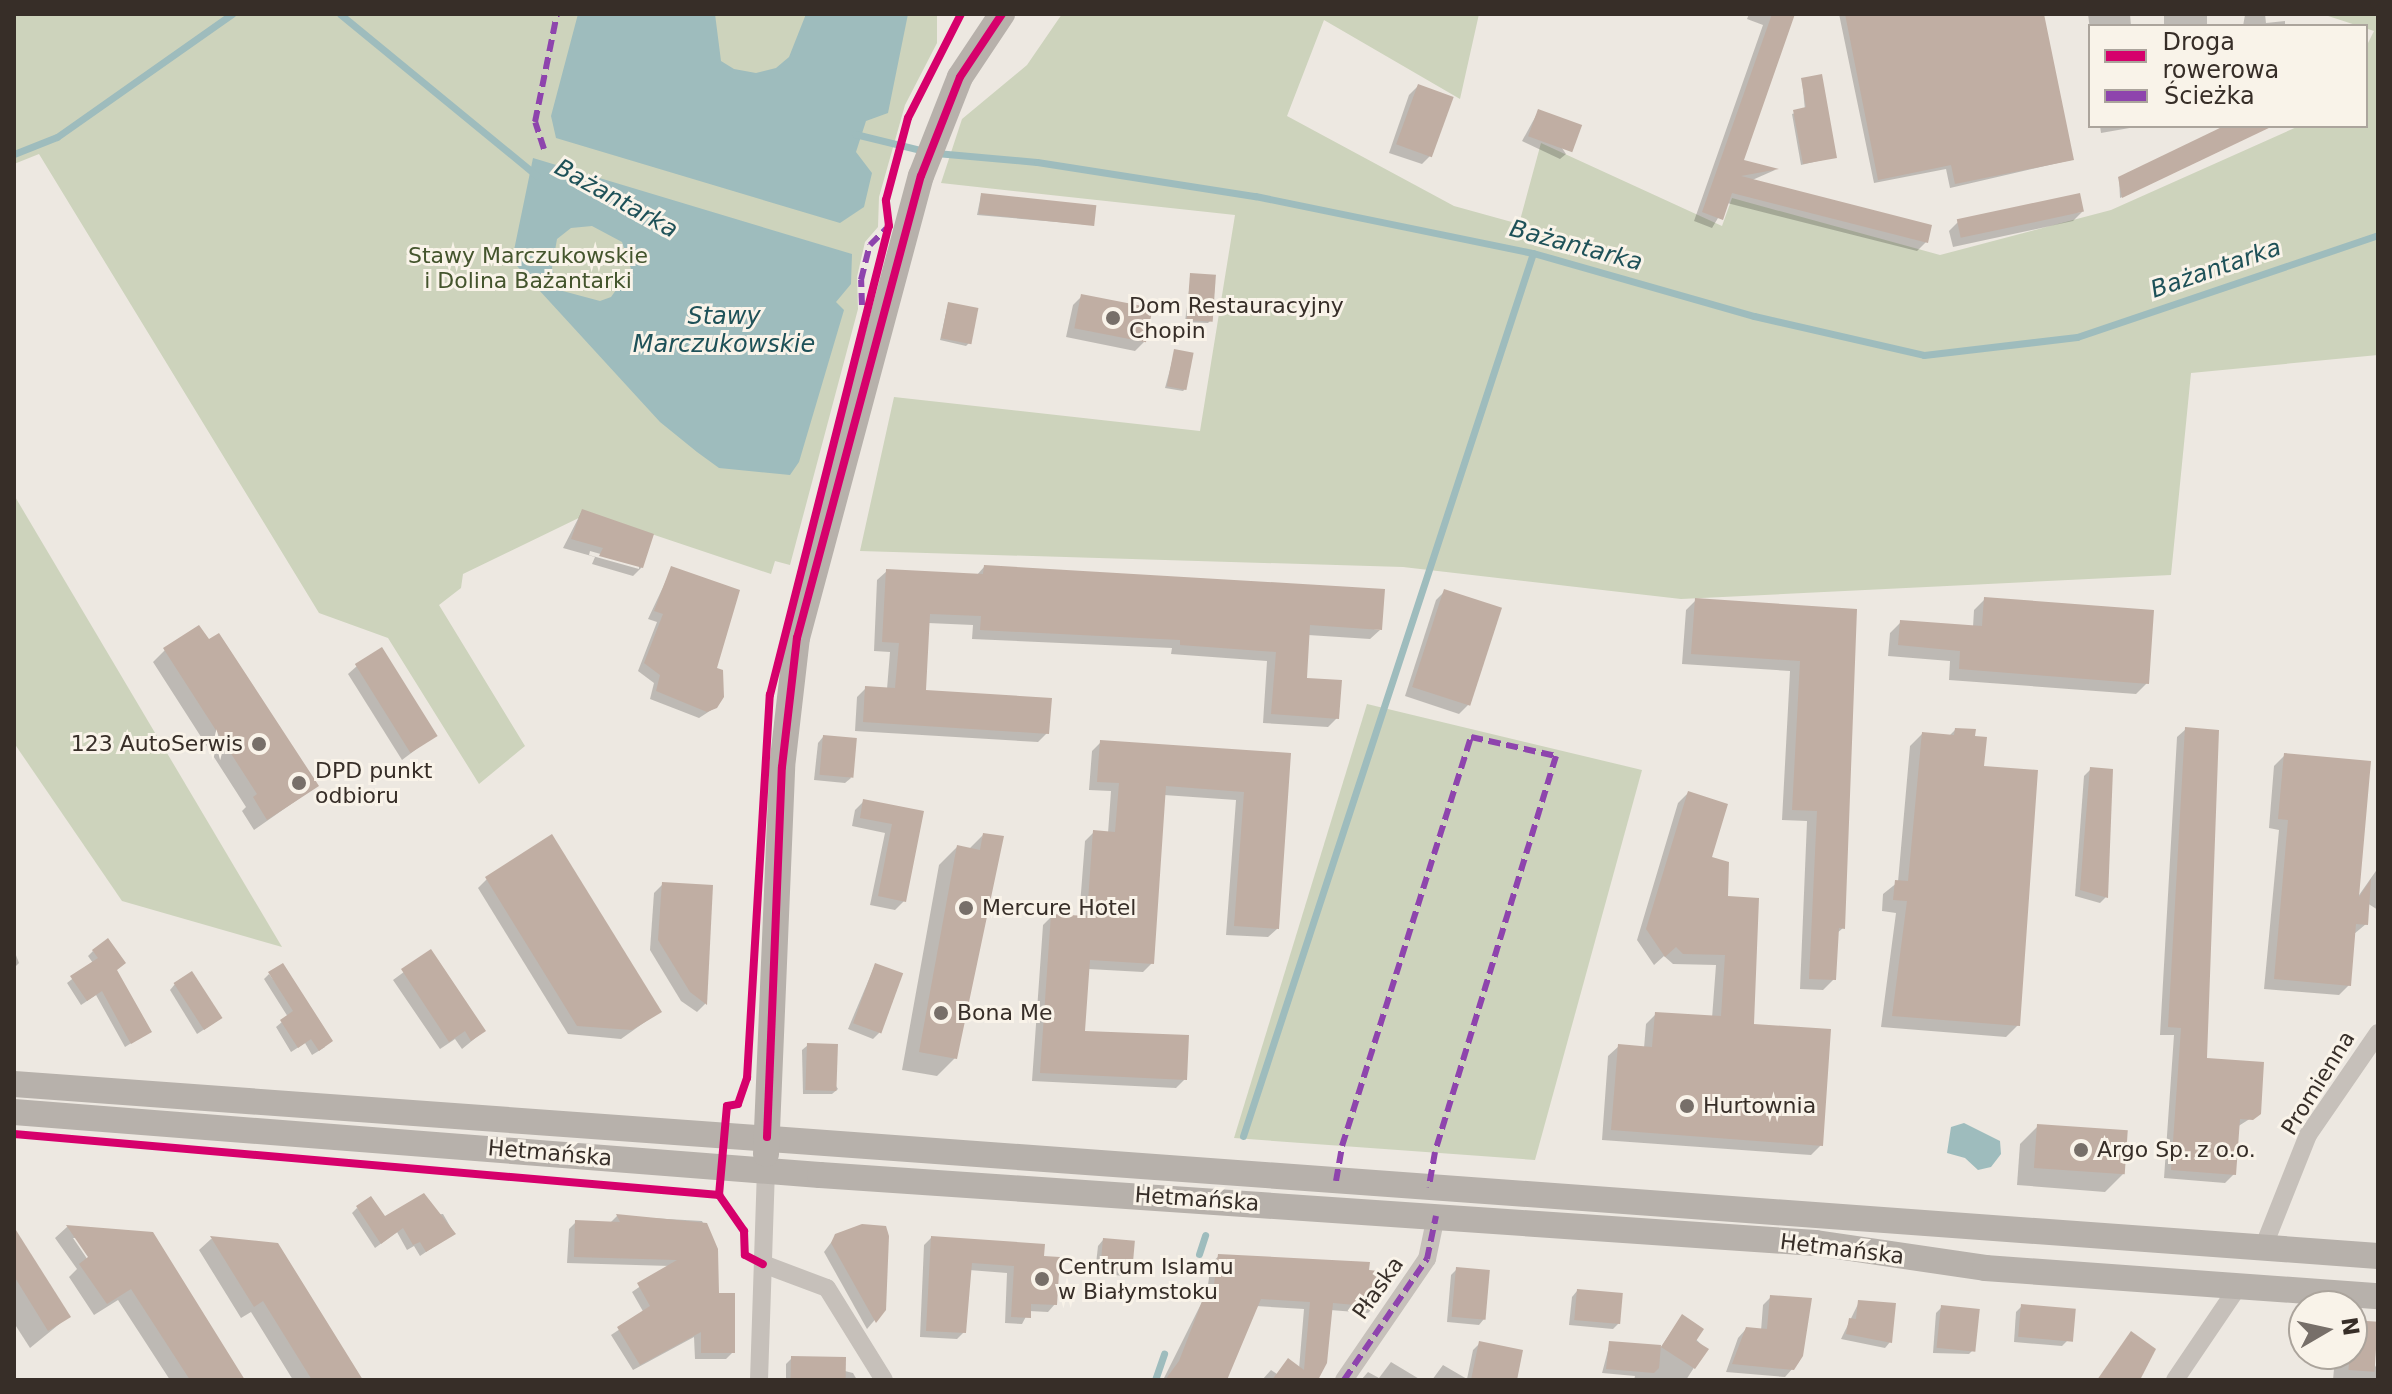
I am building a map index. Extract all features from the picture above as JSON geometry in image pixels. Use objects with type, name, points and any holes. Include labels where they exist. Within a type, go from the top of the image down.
[{"type":"main road","points":[[766,1170],[782,767],[791,674],[807,597],[921,176],[936,131],[960,77],[1002,14]]},
{"type":"main road","name":"Hetmańska","points":[[14,1084],[900,1146],[2375,1256]]},
{"type":"main road","name":"Hetmańska","points":[[14,1112],[766,1170],[1816,1243],[1985,1268],[2374,1296]]},
{"type":"main road","points":[[637,1160],[648,1141],[639,1128]]},
{"type":"main road","points":[[897,1178],[889,1158],[900,1146]]},
{"type":"main road","points":[[2105,1236],[2117,1244],[2122,1258],[2111,1278]]},
{"type":"main road","points":[[2238,1287],[2263,1248]]},
{"type":"main road","points":[[2374,1296],[2363,1289],[2359,1271],[2375,1256]]},
{"type":"street","name":"Promienna","points":[[2263,1248],[2308,1135],[2378,1033]]},
{"type":"street","points":[[759,1380],[766,1170]]},
{"type":"street","name":"Płaska","points":[[1344,1380],[1427,1259],[1436,1216]]},
{"type":"street","points":[[763,1264],[827,1288],[884,1380]]},
{"type":"street","points":[[2176,1380],[2238,1287]]},
{"type":"green space","name":"Stawy Marczukowskie i Dolina Bażantarki","points":[[14,14],[937,14],[937,43],[905,105],[879,197],[878,227],[865,242],[857,277],[858,309],[790,565],[775,561],[771,574],[589,513],[463,574],[461,588],[439,605],[525,746],[479,784],[388,638],[319,613],[39,154],[14,164]]},
{"type":"green space","points":[[1062,14],[1479,14],[1460,99],[1324,20],[1287,116],[1454,206],[1519,224],[1541,143],[1722,226],[1732,198],[1940,255],[2111,210],[2295,128],[2368,128],[2368,43],[2374,31],[2368,29],[2368,24],[2353,24],[2322,14],[2378,14],[2378,355],[2191,373],[2171,575],[1681,599],[1403,567],[860,551],[894,397],[1200,431],[1235,215],[941,183],[962,119],[1027,65]]},
{"type":"green space","points":[[14,495],[282,947],[122,901],[14,743]]},
{"type":"green space","points":[[1367,704],[1642,770],[1535,1160],[1234,1138]]},
{"type":"water","points":[[578,14],[715,14],[721,61],[734,69],[756,73],[776,68],[789,57],[806,14],[908,14],[888,113],[866,121],[856,152],[872,173],[864,207],[840,223],[556,138],[551,116]]},
{"type":"water","name":"Stawy Marczukowskie","points":[[533,158],[852,254],[851,284],[836,302],[844,310],[799,462],[790,475],[719,468],[697,452],[660,422],[517,266],[513,255]],"holes":[[[592,226],[622,242],[631,269],[611,297],[600,301],[559,290],[552,268],[557,239],[571,228]]]},
{"type":"water","points":[[1964,1123],[2000,1141],[2001,1154],[1991,1167],[1978,1170],[1965,1158],[1947,1153],[1951,1127]]},
{"type":"building","points":[[1772,14],[1795,14],[1744,160],[1779,169],[1741,176],[1932,225],[1928,243],[1732,193],[1723,220],[1702,212]]},
{"type":"building","points":[[1845,14],[2044,14],[2074,160],[1955,184],[1951,165],[1878,180]]},
{"type":"building","points":[[1822,74],[1837,158],[1803,164],[1793,110],[1806,107],[1801,78]]},
{"type":"building","points":[[1418,84],[1454,97],[1432,157],[1396,144]]},
{"type":"building","points":[[1538,109],[1582,125],[1572,152],[1528,136]]},
{"type":"building","points":[[2220,128],[2269,128],[2122,198],[2118,177]]},
{"type":"building","points":[[981,193],[1096,205],[1094,226],[979,214]]},
{"type":"building","points":[[2080,193],[2084,212],[1961,238],[1957,219]]},
{"type":"building","points":[[1190,273],[1216,275],[1213,322],[1187,320]]},
{"type":"building","name":"Dom Restauracyjny Chopin","points":[[1081,294],[1153,308],[1146,342],[1074,328]]},
{"type":"building","points":[[948,302],[978,308],[971,344],[941,338]]},
{"type":"building","points":[[1174,349],[1194,353],[1186,390],[1167,386]]},
{"type":"building","points":[[582,509],[654,534],[643,568],[599,556],[603,548],[571,539]]},
{"type":"building","points":[[984,565],[1385,589],[1382,630],[1310,625],[1307,678],[1342,680],[1339,719],[1271,714],[1276,652],[1180,645],[1180,640],[980,630],[981,616],[930,614],[926,690],[1052,698],[1049,734],[863,722],[865,686],[895,688],[899,643],[882,642],[886,569],[983,574]]},
{"type":"building","points":[[671,566],[740,590],[717,668],[723,670],[724,697],[717,708],[707,712],[656,691],[660,675],[644,663],[663,614],[654,611]]},
{"type":"building","points":[[1444,589],[1502,608],[1470,706],[1412,687]]},
{"type":"building","points":[[1984,597],[2154,610],[2149,684],[1959,669],[1960,651],[1898,645],[1900,620],[1982,626]]},
{"type":"building","points":[[1695,598],[1857,609],[1845,929],[1839,928],[1836,980],[1809,979],[1817,811],[1792,810],[1800,661],[1691,654]]},
{"type":"building","name":"123 AutoSerwis","points":[[199,625],[209,639],[219,633],[319,786],[267,820],[253,797],[257,794],[163,648]]},
{"type":"building","points":[[382,647],[438,736],[411,753],[355,664]]},
{"type":"building","points":[[2185,727],[2219,730],[2207,1058],[2264,1062],[2261,1114],[2253,1120],[2240,1119],[2236,1175],[2171,1170],[2181,1028],[2168,1027]]},
{"type":"building","points":[[1955,728],[1976,729],[1975,736],[1987,737],[1984,766],[2038,770],[2020,1026],[1892,1016],[1907,901],[1893,900],[1895,880],[1908,881],[1922,732],[1954,735]]},
{"type":"building","points":[[823,735],[857,738],[853,778],[820,775]]},
{"type":"building","points":[[1100,740],[1291,753],[1279,929],[1234,926],[1244,792],[1166,786],[1154,964],[1090,960],[1085,1031],[1189,1035],[1187,1080],[1040,1073],[1051,914],[1087,916],[1093,830],[1115,832],[1119,783],[1097,782]]},
{"type":"building","points":[[2284,753],[2371,761],[2359,897],[2371,879],[2368,925],[2356,924],[2351,986],[2274,979],[2288,820],[2278,819]]},
{"type":"building","points":[[2090,767],[2113,769],[2108,898],[2080,890]]},
{"type":"building","points":[[1688,791],[1728,804],[1712,857],[1729,862],[1728,896],[1759,898],[1754,1024],[1831,1029],[1823,1146],[1611,1130],[1618,1044],[1652,1047],[1655,1012],[1721,1016],[1725,955],[1683,954],[1676,947],[1665,957],[1646,929]]},
{"type":"building","points":[[863,799],[924,811],[906,902],[878,896],[892,824],[860,818]]},
{"type":"building","name":"Mercure Hotel","points":[[983,833],[1004,836],[957,1059],[919,1052],[957,845],[980,850]]},
{"type":"building","points":[[552,834],[662,1012],[632,1030],[577,1026],[485,877]]},
{"type":"building","points":[[662,882],[713,885],[707,1005],[690,992],[658,940]]},
{"type":"building","points":[[108,938],[126,963],[117,970],[152,1032],[131,1044],[102,991],[87,1001],[70,976],[98,958],[92,950]]},
{"type":"building","points":[[431,949],[486,1031],[471,1041],[465,1031],[449,1042],[401,969]]},
{"type":"building","points":[[283,963],[333,1041],[319,1051],[311,1039],[298,1048],[280,1020],[293,1011],[268,972]]},
{"type":"building","points":[[875,963],[903,973],[881,1033],[853,1023]]},
{"type":"building","points":[[192,971],[222,1018],[204,1030],[174,983]]},
{"type":"building","points":[[807,1043],[838,1044],[836,1091],[805,1090]]},
{"type":"building","name":"Argo Sp. z o.o.","points":[[2037,1124],[2128,1130],[2125,1174],[2034,1168]]},
{"type":"building","points":[[424,1193],[456,1234],[426,1252],[420,1242],[413,1245],[403,1228],[381,1244],[356,1206],[371,1196],[385,1216]]},
{"type":"building","points":[[616,1214],[707,1223],[718,1249],[719,1293],[735,1293],[735,1353],[701,1353],[701,1332],[640,1365],[617,1327],[650,1306],[637,1283],[677,1260],[574,1257],[575,1220],[620,1222]]},
{"type":"building","points":[[862,1224],[886,1226],[889,1236],[886,1310],[876,1323],[831,1243],[835,1234]]},
{"type":"building","points":[[66,1225],[153,1232],[245,1380],[190,1380],[131,1289],[107,1304],[79,1264],[88,1257]]},
{"type":"building","points":[[14,1227],[71,1317],[48,1331],[14,1276]]},
{"type":"building","points":[[210,1236],[278,1243],[363,1380],[312,1380],[263,1301],[254,1307]]},
{"type":"building","points":[[931,1236],[1045,1244],[1044,1256],[1060,1257],[1057,1305],[1031,1304],[1031,1318],[1011,1317],[1014,1266],[972,1263],[966,1333],[926,1331]]},
{"type":"building","points":[[1103,1238],[1135,1241],[1132,1271],[1100,1268]]},
{"type":"building","points":[[1218,1254],[1370,1262],[1369,1270],[1379,1271],[1377,1307],[1333,1303],[1327,1363],[1318,1380],[1272,1380],[1288,1358],[1304,1370],[1310,1302],[1261,1299],[1227,1380],[1165,1380],[1179,1361],[1206,1291],[1213,1292]]},
{"type":"building","points":[[1456,1267],[1490,1270],[1486,1320],[1452,1317]]},
{"type":"building","points":[[1577,1289],[1623,1293],[1620,1324],[1574,1320]]},
{"type":"building","points":[[1770,1295],[1812,1298],[1803,1356],[1794,1370],[1732,1364],[1746,1327],[1767,1329]]},
{"type":"building","points":[[1858,1300],[1896,1303],[1892,1343],[1846,1334],[1849,1318],[1856,1319]]},
{"type":"building","points":[[2021,1304],[2076,1309],[2073,1342],[2018,1337]]},
{"type":"building","points":[[1941,1305],[1980,1309],[1975,1352],[1937,1348]]},
{"type":"building","points":[[1682,1314],[1704,1329],[1696,1341],[1709,1349],[1695,1369],[1661,1347]]},
{"type":"building","points":[[2368,1321],[2378,1322],[2374,1372],[2350,1370],[2368,1370]]},
{"type":"building","points":[[2131,1331],[2156,1349],[2140,1380],[2097,1380]]},
{"type":"building","points":[[1479,1341],[1523,1350],[1517,1380],[1471,1380]]},
{"type":"building","points":[[1609,1341],[1661,1345],[1659,1368],[1654,1373],[1606,1369]]},
{"type":"building","points":[[791,1356],[846,1357],[846,1380],[791,1380]]},
{"type":"waterway","points":[[14,154],[57,137],[232,14]]},
{"type":"waterway","name":"Bażantarka","points":[[340,14],[536,175]]},
{"type":"waterway","name":"Bażantarka","points":[[855,134],[924,151]]},
{"type":"waterway","name":"Bażantarka","points":[[936,153],[1037,162],[1255,196],[1533,253],[1754,316],[1924,355],[2077,337],[2378,235]]},
{"type":"waterway","points":[[1243,1136],[1533,253]]},
{"type":"waterway","points":[[1199,1254],[1205,1235]]},
{"type":"waterway","points":[[1155,1380],[1164,1354]]},
{"type":"marked path","points":[[544,149],[535,122],[557,14]]},
{"type":"marked path","points":[[862,305],[861,280],[870,245],[886,229]]},
{"type":"marked path","points":[[1336,1181],[1342,1146],[1471,737],[1556,756],[1435,1152],[1429,1187]]},
{"type":"marked path","points":[[1344,1380],[1427,1259],[1436,1216]]},
{"type":"cycle path","points":[[719,1195],[727,1106],[738,1104],[747,1078],[770,695],[889,226],[886,200],[908,118],[961,14]]},
{"type":"cycle path","points":[[767,1137],[782,767],[797,638],[921,176],[960,77],[1002,14]]},
{"type":"cycle path","points":[[14,1134],[719,1195],[744,1231],[745,1255],[763,1264]]},
{"type":"place","name":"Dom Restauracyjny Chopin","points":[[1113,318]]},
{"type":"place","name":"123 AutoSerwis","points":[[259,744]]},
{"type":"place","name":"DPD punkt odbioru","points":[[299,783]]},
{"type":"place","name":"Mercure Hotel","points":[[966,908]]},
{"type":"place","name":"Bona Me","points":[[941,1013]]},
{"type":"place","name":"Hurtownia","points":[[1687,1106]]},
{"type":"place","name":"Argo Sp. z o.o.","points":[[2081,1150]]},
{"type":"place","name":"Centrum Islamu w Białymstoku","points":[[1042,1279]]}]
